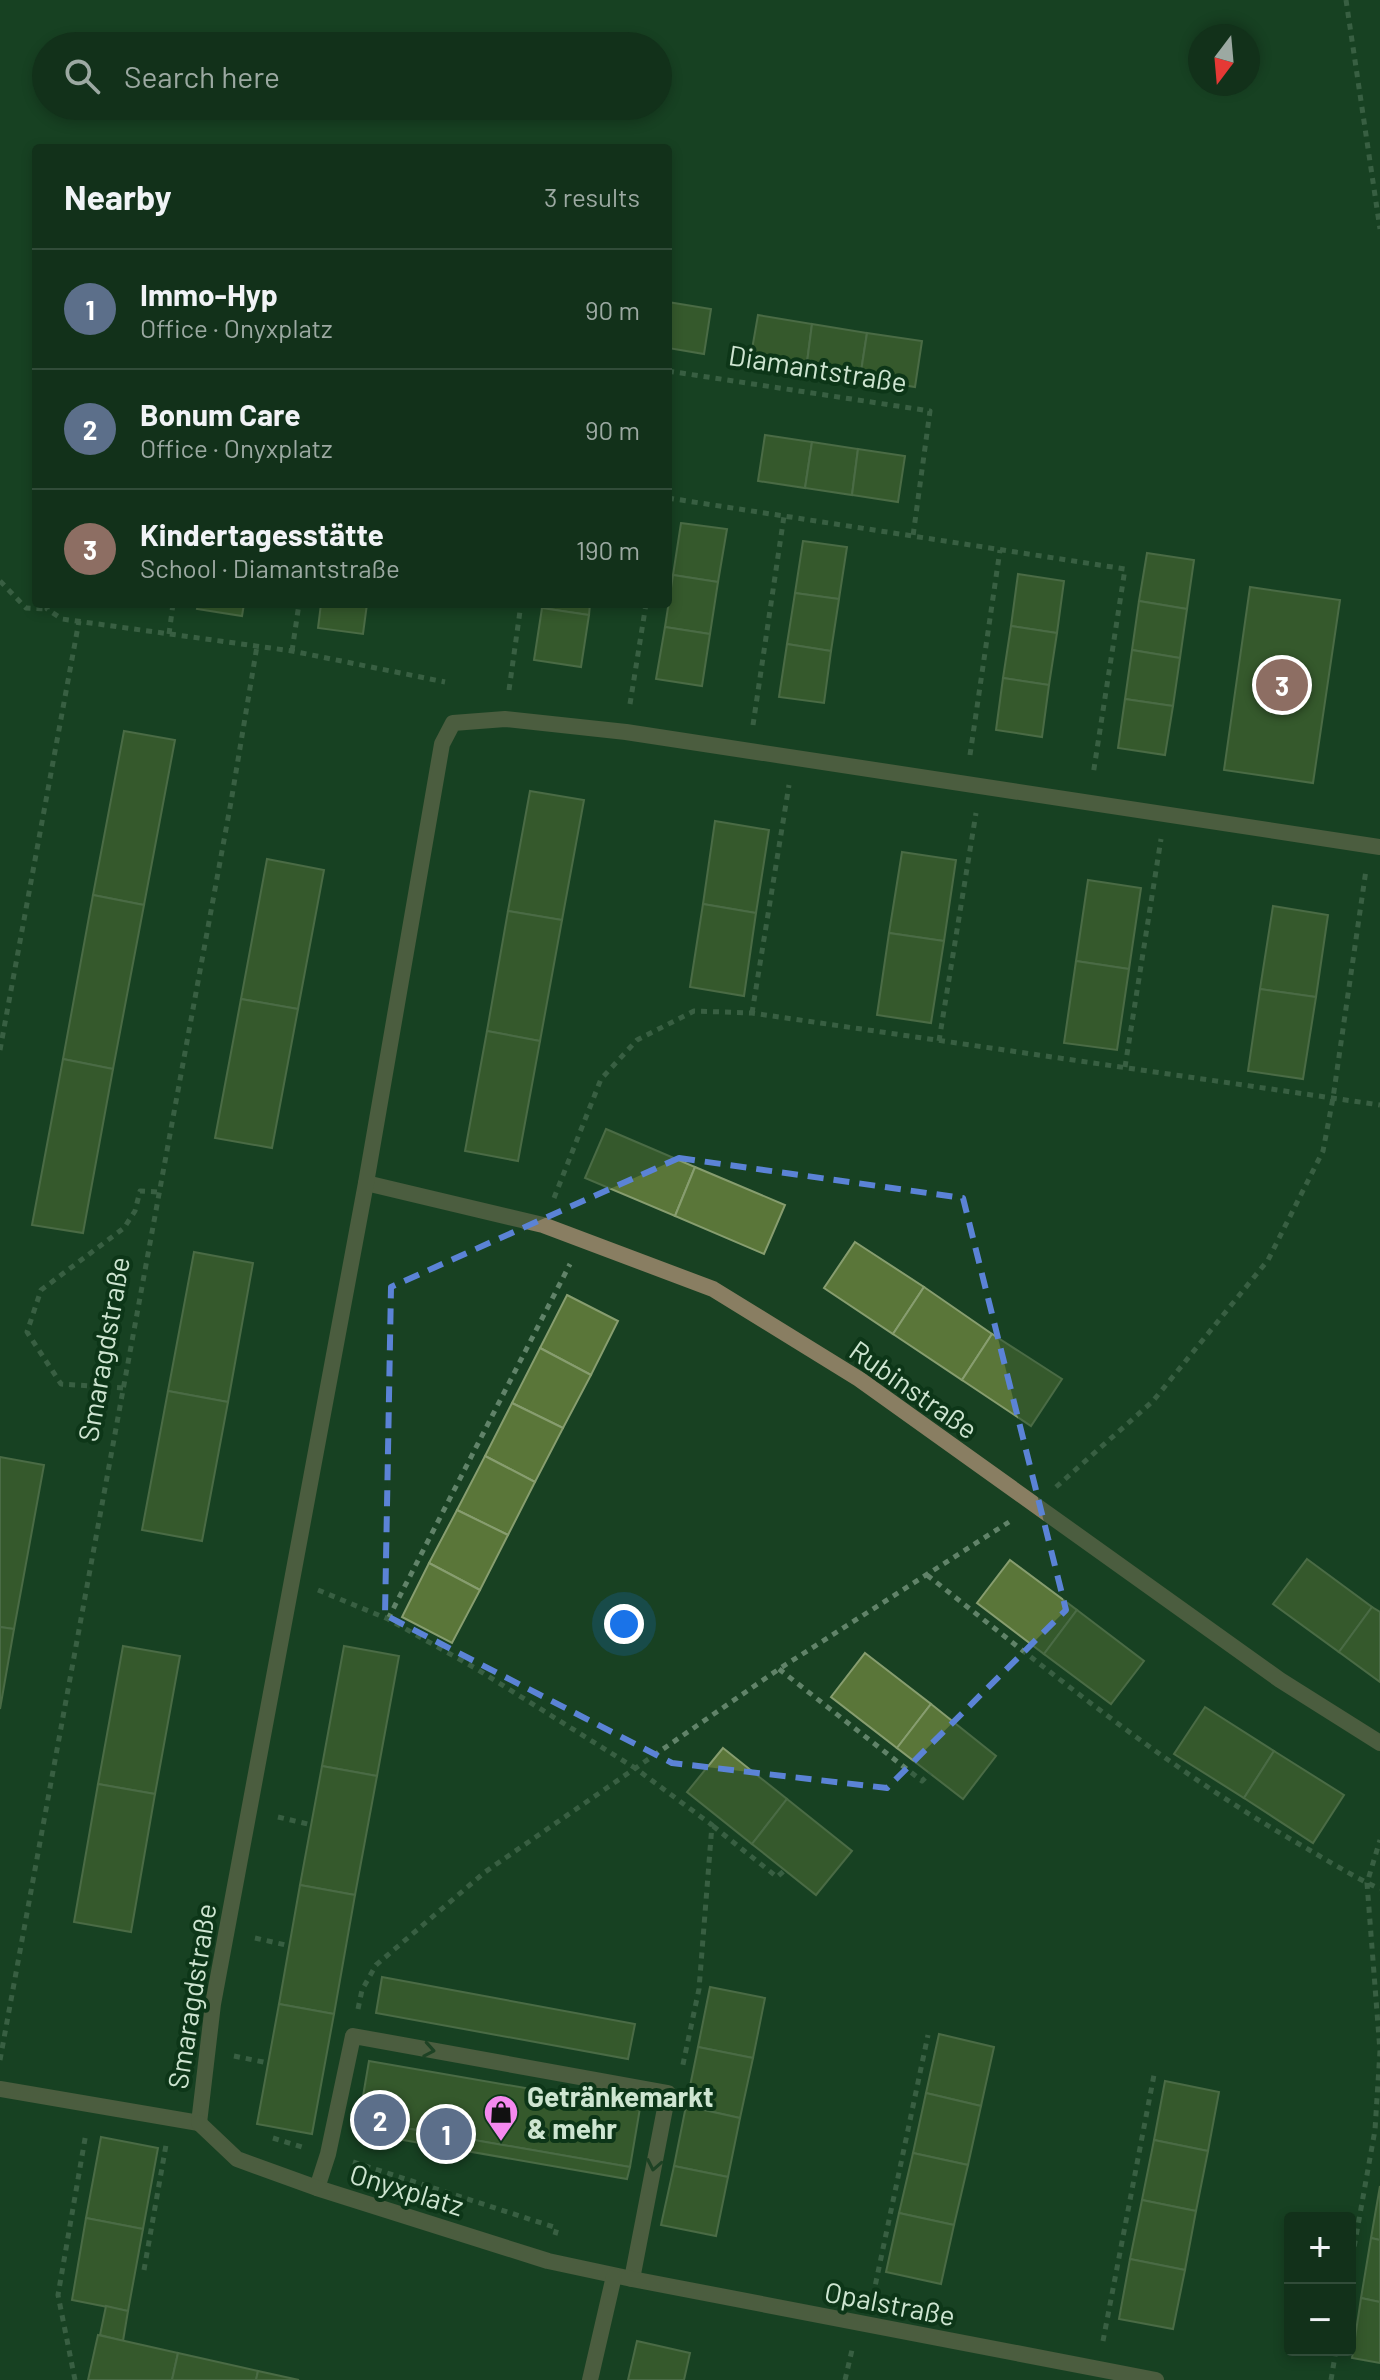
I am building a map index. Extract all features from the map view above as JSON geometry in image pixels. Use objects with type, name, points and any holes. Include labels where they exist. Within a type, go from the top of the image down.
[{"type":"street","points":[[505,719],[750,750],[1375,846]]},
{"type":"street","name":"Smaragdstraße","points":[[199,2123],[213,2004],[366,1183],[442,744],[453,723],[505,719]]},
{"type":"street","name":"Rubinstraße","points":[[366,1183],[543,1225],[713,1289],[859,1379],[1280,1680],[1380,1743]]},
{"type":"street","points":[[317,2188],[328,2154],[353,2036],[668,2093],[632,2279]]},
{"type":"street","points":[[0,2089],[199,2123]]},
{"type":"street","name":"Onyxplatz","points":[[199,2123],[237,2159],[317,2188],[548,2261],[614,2276]]},
{"type":"street","points":[[590,2380],[614,2276]]},
{"type":"street","name":"Opalstraße","points":[[614,2276],[1156,2380]]},
{"type":"path","points":[[1346,0],[1380,229]]},
{"type":"path","name":"Diamantstraße","points":[[672,372],[930,411],[913,536]]},
{"type":"path","points":[[672,499],[1125,569],[1089,802]]},
{"type":"path","points":[[750,750],[784,516]]},
{"type":"path","points":[[939,1041],[1000,550]]},
{"type":"path","points":[[0,581],[26,608],[32,607]]},
{"type":"path","points":[[50,608],[62,619],[292,651],[445,682]]},
{"type":"path","points":[[169,634],[172,608]]},
{"type":"path","points":[[292,651],[298,608]]},
{"type":"path","points":[[505,719],[520,608]]},
{"type":"path","points":[[626,732],[645,608]]},
{"type":"path","points":[[0,1050],[79,621]]},
{"type":"path","name":"Smaragdstraße","points":[[0,2061],[257,646]]},
{"type":"path","points":[[752,1013],[793,757]]},
{"type":"path","points":[[1125,1067],[1165,813]]},
{"type":"path","points":[[353,2036],[362,1990],[376,1965],[485,1872],[779,1669],[1034,1506],[1153,1401],[1268,1260],[1323,1151],[1375,846]]},
{"type":"path","points":[[543,1225],[601,1079],[637,1040],[694,1011],[752,1013],[1380,1105]]},
{"type":"path","points":[[123,1388],[61,1384],[27,1332],[41,1290],[124,1228],[135,1211],[140,1191],[158,1192]]},
{"type":"path","points":[[388,1619],[583,1240]]},
{"type":"path","points":[[927,1575],[1072,1690],[1203,1786],[1380,1889]]},
{"type":"path","points":[[315,1604],[317,1589],[388,1619],[475,1668],[635,1768],[777,1877],[785,1870]]},
{"type":"path","points":[[779,1669],[922,1781],[930,1773]]},
{"type":"path","points":[[281,1802],[278,1817],[312,1825]]},
{"type":"path","points":[[668,2093],[681,2075],[699,1989],[712,1825]]},
{"type":"path","points":[[1356,2236],[1375,2130],[1380,2051],[1367,1883],[1380,1840]]},
{"type":"path","points":[[252,1953],[255,1938],[290,1946]]},
{"type":"path","points":[[693,2016],[703,2018]]},
{"type":"path","points":[[867,2324],[928,2035]]},
{"type":"path","points":[[229,2068],[232,2056],[268,2063]]},
{"type":"path","points":[[923,2061],[933,2064]]},
{"type":"path","points":[[1097,2369],[1154,2075]]},
{"type":"path","points":[[75,2380],[58,2295],[91,2104]]},
{"type":"path","points":[[144,2270],[171,2118]]},
{"type":"path","points":[[910,2121],[919,2123]]},
{"type":"path","points":[[271,2137],[557,2228],[548,2261]]},
{"type":"path","points":[[898,2180],[906,2183]]},
{"type":"path","points":[[885,2239],[893,2242]]},
{"type":"path","points":[[1331,2380],[1335,2356]]},
{"type":"highlighted area","points":[[679,1158],[963,1198],[1066,1610],[887,1788],[672,1763],[385,1615],[391,1287]]},
{"type":"building","points":[[672,303],[711,309],[704,354],[672,349]]},
{"type":"building","points":[[758,315],[812,324],[806,370],[750,361]]},
{"type":"building","points":[[812,324],[867,333],[860,378],[806,370]]},
{"type":"building","points":[[867,333],[922,341],[915,387],[860,378]]},
{"type":"building","points":[[765,435],[812,442],[805,488],[758,481]]},
{"type":"building","points":[[812,442],[858,449],[852,495],[805,488]]},
{"type":"building","points":[[858,449],[905,456],[898,502],[852,495]]},
{"type":"building","points":[[681,523],[727,529],[718,582],[673,575]]},
{"type":"building","points":[[803,541],[847,547],[839,599],[795,593]]},
{"type":"building","points":[[1147,553],[1194,560],[1187,609],[1139,601]]},
{"type":"building","points":[[1018,574],[1064,581],[1057,633],[1011,626]]},
{"type":"building","points":[[673,575],[718,582],[710,634],[665,627],[668,608],[672,608]]},
{"type":"building","points":[[1250,587],[1340,600],[1313,783],[1224,770]]},
{"type":"building","points":[[795,593],[839,599],[831,651],[787,644]]},
{"type":"building","points":[[1139,601],[1187,609],[1180,658],[1132,650]]},
{"type":"building","points":[[197,608],[243,608],[242,616]]},
{"type":"building","points":[[320,608],[366,608],[363,634],[318,628]]},
{"type":"building","points":[[542,608],[590,608],[589,615]]},
{"type":"building","points":[[542,608],[589,615],[581,667],[534,660]]},
{"type":"building","points":[[1011,626],[1057,633],[1049,685],[1003,678]]},
{"type":"building","points":[[665,627],[710,634],[702,686],[656,679]]},
{"type":"building","points":[[787,644],[831,651],[824,703],[779,697]]},
{"type":"building","points":[[1132,650],[1180,658],[1173,706],[1125,699]]},
{"type":"building","points":[[1003,678],[1049,685],[1042,737],[996,730]]},
{"type":"building","points":[[1125,699],[1173,706],[1165,755],[1118,748]]},
{"type":"building","points":[[124,731],[175,740],[144,905],[93,895]]},
{"type":"building","points":[[530,791],[584,800],[562,920],[508,911]]},
{"type":"building","points":[[715,821],[769,830],[756,913],[703,904]]},
{"type":"building","points":[[902,852],[956,860],[944,941],[889,933]]},
{"type":"building","points":[[267,859],[324,870],[298,1009],[241,999]]},
{"type":"building","points":[[1088,880],[1141,888],[1129,969],[1076,961]]},
{"type":"building","points":[[93,895],[144,905],[113,1069],[63,1059]]},
{"type":"building","points":[[703,904],[756,913],[744,996],[690,987]]},
{"type":"building","points":[[1273,906],[1328,915],[1316,997],[1260,989]]},
{"type":"building","points":[[508,911],[562,920],[540,1041],[487,1031]]},
{"type":"building","points":[[889,933],[944,941],[931,1023],[877,1015]]},
{"type":"building","points":[[1076,961],[1129,969],[1117,1050],[1064,1043]]},
{"type":"building","points":[[1260,989],[1316,997],[1303,1079],[1248,1071]]},
{"type":"building","points":[[241,999],[298,1009],[272,1148],[215,1138]]},
{"type":"building","points":[[487,1031],[540,1041],[518,1161],[465,1151]]},
{"type":"building","points":[[63,1059],[113,1069],[83,1233],[32,1225]]},
{"type":"building","points":[[606,1129],[695,1167],[675,1216],[585,1178]]},
{"type":"building","points":[[695,1167],[785,1205],[764,1254],[675,1216]]},
{"type":"building","points":[[855,1242],[924,1287],[893,1334],[824,1288]]},
{"type":"building","points":[[194,1252],[253,1263],[228,1402],[168,1391]]},
{"type":"building","points":[[924,1287],[992,1334],[962,1380],[893,1334]]},
{"type":"building","points":[[567,1295],[618,1321],[591,1375],[540,1348]]},
{"type":"building","points":[[992,1334],[1062,1379],[1031,1426],[962,1380]]},
{"type":"building","points":[[540,1348],[591,1375],[563,1428],[512,1403]]},
{"type":"building","points":[[168,1391],[228,1402],[202,1541],[142,1530]]},
{"type":"building","points":[[512,1403],[563,1428],[535,1482],[485,1456]]},
{"type":"building","points":[[485,1456],[535,1482],[508,1535],[457,1510]]},
{"type":"building","points":[[0,1457],[44,1465],[14,1629],[0,1627]]},
{"type":"building","points":[[457,1510],[508,1535],[480,1590],[429,1563]]},
{"type":"building","points":[[1307,1559],[1372,1607],[1339,1652],[1273,1604]]},
{"type":"building","points":[[1010,1560],[1077,1610],[1044,1654],[977,1603]]},
{"type":"building","points":[[429,1563],[480,1590],[452,1643],[402,1617]]},
{"type":"building","points":[[1372,1607],[1380,1612],[1380,1682],[1339,1652]]},
{"type":"building","points":[[1077,1610],[1144,1661],[1111,1704],[1044,1654]]},
{"type":"building","points":[[0,1627],[14,1629],[0,1709]]},
{"type":"building","points":[[123,1646],[180,1656],[155,1794],[98,1784]]},
{"type":"building","points":[[344,1646],[399,1656],[377,1776],[322,1766]]},
{"type":"building","points":[[865,1653],[931,1704],[897,1748],[831,1697]]},
{"type":"building","points":[[931,1704],[996,1756],[963,1799],[897,1748]]},
{"type":"building","points":[[1205,1707],[1274,1751],[1244,1798],[1174,1754]]},
{"type":"building","points":[[723,1748],[787,1799],[752,1844],[687,1792]]},
{"type":"building","points":[[1274,1751],[1344,1795],[1313,1843],[1244,1798]]},
{"type":"building","points":[[322,1766],[377,1776],[355,1895],[300,1885]]},
{"type":"building","points":[[98,1784],[155,1794],[131,1932],[74,1922]]},
{"type":"building","points":[[787,1799],[852,1851],[816,1895],[752,1844]]},
{"type":"building","points":[[300,1885],[355,1895],[334,2014],[279,2004]]},
{"type":"building","points":[[382,1977],[635,2024],[628,2059],[376,2013]]},
{"type":"building","points":[[710,1987],[765,1998],[753,2058],[698,2047]]},
{"type":"building","points":[[279,2004],[334,2014],[312,2134],[257,2124]]},
{"type":"building","points":[[939,2034],[994,2047],[981,2106],[926,2093]]},
{"type":"building","points":[[698,2047],[753,2058],[740,2118],[686,2106]]},
{"type":"building","points":[[369,2061],[640,2108],[630,2167],[359,2120]]},
{"type":"building","points":[[1165,2081],[1219,2092],[1208,2151],[1154,2140]]},
{"type":"building","points":[[926,2093],[981,2106],[968,2165],[913,2153]]},
{"type":"building","points":[[686,2106],[740,2118],[728,2177],[674,2166]]},
{"type":"building","points":[[359,2120],[630,2167],[627,2179],[357,2132]]},
{"type":"building","points":[[101,2137],[158,2148],[143,2229],[86,2218]]},
{"type":"building","points":[[1154,2140],[1208,2151],[1196,2211],[1142,2200]]},
{"type":"building","points":[[913,2153],[968,2165],[954,2225],[899,2213]]},
{"type":"building","points":[[674,2166],[728,2177],[716,2236],[661,2225]]},
{"type":"building","points":[[1380,2186],[1380,2240],[1371,2238]]},
{"type":"building","points":[[1142,2200],[1196,2211],[1185,2270],[1130,2259]]},
{"type":"building","points":[[899,2213],[954,2225],[941,2284],[886,2272]]},
{"type":"building","points":[[86,2218],[143,2229],[128,2311],[72,2300]]},
{"type":"building","points":[[1371,2238],[1380,2240],[1380,2302],[1361,2298]]},
{"type":"building","points":[[1130,2259],[1185,2270],[1173,2329],[1119,2319]]},
{"type":"building","points":[[1361,2298],[1380,2302],[1380,2363],[1352,2358],[1356,2356]]},
{"type":"building","points":[[106,2306],[128,2311],[123,2341],[100,2335]]},
{"type":"building","points":[[98,2335],[178,2353],[172,2380],[88,2380]]},
{"type":"building","points":[[637,2341],[690,2353],[684,2380],[628,2380]]},
{"type":"building","points":[[178,2353],[258,2371],[256,2380],[172,2380]]},
{"type":"building","points":[[258,2371],[299,2380],[256,2380]]},
{"type":"place","name":"Kindertagesstätte","points":[[1282,685]]},
{"type":"place","name":"Bonum Care","points":[[380,2120]]},
{"type":"place","name":"Immo-Hyp","points":[[446,2134]]},
{"type":"place","name":"Getränkemarkt & mehr","points":[[501,2143]]}]
